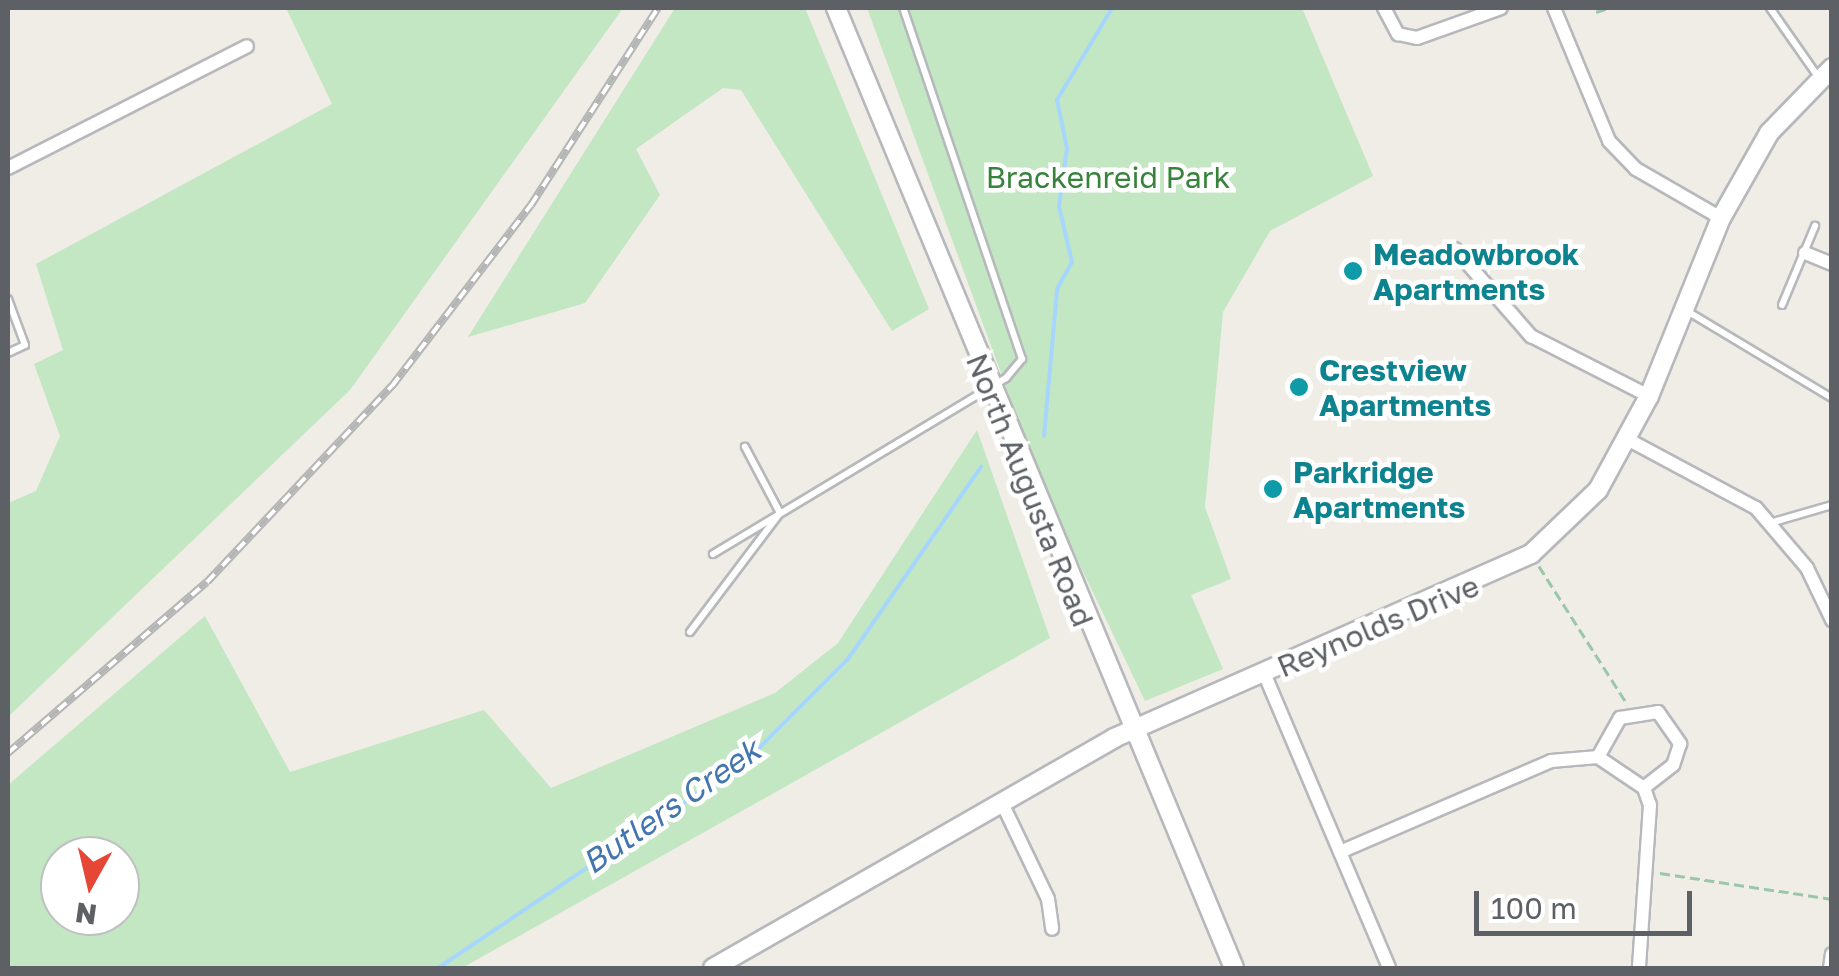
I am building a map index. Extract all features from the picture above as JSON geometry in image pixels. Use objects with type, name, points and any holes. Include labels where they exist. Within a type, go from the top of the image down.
[{"type":"street","name":"North Augusta Road","points":[[836,8],[988,390],[1234,968]]},
{"type":"street","points":[[1384,8],[1398,34],[1417,38],[1501,8]]},
{"type":"street","points":[[1554,8],[1608,141],[1636,169],[1721,218]]},
{"type":"street","points":[[8,168],[247,46]]},
{"type":"street","name":"Reynolds Drive","points":[[712,968],[1132,729],[1531,554],[1598,490],[1629,440],[1721,218],[1770,133],[1826,74]]},
{"type":"street","points":[[1455,249],[1532,336],[1649,396]]},
{"type":"street","points":[[1805,253],[1832,264]]},
{"type":"street","points":[[1629,440],[1694,468],[1769,524],[1807,568],[1832,620]]},
{"type":"street","points":[[1264,673],[1389,968]]},
{"type":"street","points":[[1598,757],[1632,712],[1658,712],[1680,744],[1673,764],[1644,788]]},
{"type":"street","points":[[1340,852],[1551,762],[1598,757],[1644,788]]},
{"type":"street","points":[[1639,968],[1652,872],[1644,788]]},
{"type":"street","points":[[1002,802],[1048,899],[1052,929]]},
{"type":"street","points":[[1830,968],[1832,954]]},
{"type":"lane","points":[[714,554],[988,390],[1022,358],[902,8]]},
{"type":"lane","points":[[1770,8],[1826,74]]},
{"type":"lane","points":[[1782,305],[1815,226]]},
{"type":"lane","points":[[8,299],[25,345],[8,353]]},
{"type":"lane","points":[[1683,309],[1832,398]]},
{"type":"lane","points":[[745,447],[780,513]]},
{"type":"lane","points":[[1769,524],[1832,505]]},
{"type":"lane","points":[[690,632],[780,513]]},
{"type":"path","points":[[1596,12],[1608,8]]},
{"type":"path","points":[[1531,554],[1632,712]]},
{"type":"path","points":[[1652,872],[1832,899]]},
{"type":"green space","points":[[286,8],[623,8],[350,390],[8,717],[8,503],[36,491],[60,436],[34,364],[63,350],[36,264],[332,104]]},
{"type":"green space","points":[[675,8],[805,8],[929,309],[892,331],[741,90],[723,88],[636,149],[660,195],[585,303],[468,337]]},
{"type":"green space","name":"Brackenreid Park","points":[[867,8],[1302,8],[1373,176],[1270,231],[1223,312],[1205,507],[1231,579],[1191,595],[1223,669],[1145,701],[1044,490]]},
{"type":"green space","points":[[977,430],[1050,638],[462,968],[8,968],[8,785],[205,616],[290,772],[484,710],[551,788],[775,693],[838,643]]},
{"type":"waterway","name":"Butlers Creek","points":[[1044,436],[1057,289],[1072,262],[1059,206],[1067,148],[1057,100],[1112,8]]},
{"type":"waterway","name":"Butlers Creek","points":[[438,968],[746,761],[848,659],[981,467]]},
{"type":"railway","points":[[8,753],[207,582],[392,386],[531,205],[658,8]]},
{"type":"place","name":"Meadowbrook Apartments","points":[[1353,271]]},
{"type":"place","name":"Crestview Apartments","points":[[1299,387]]},
{"type":"place","name":"Parkridge Apartments","points":[[1273,489]]}]
